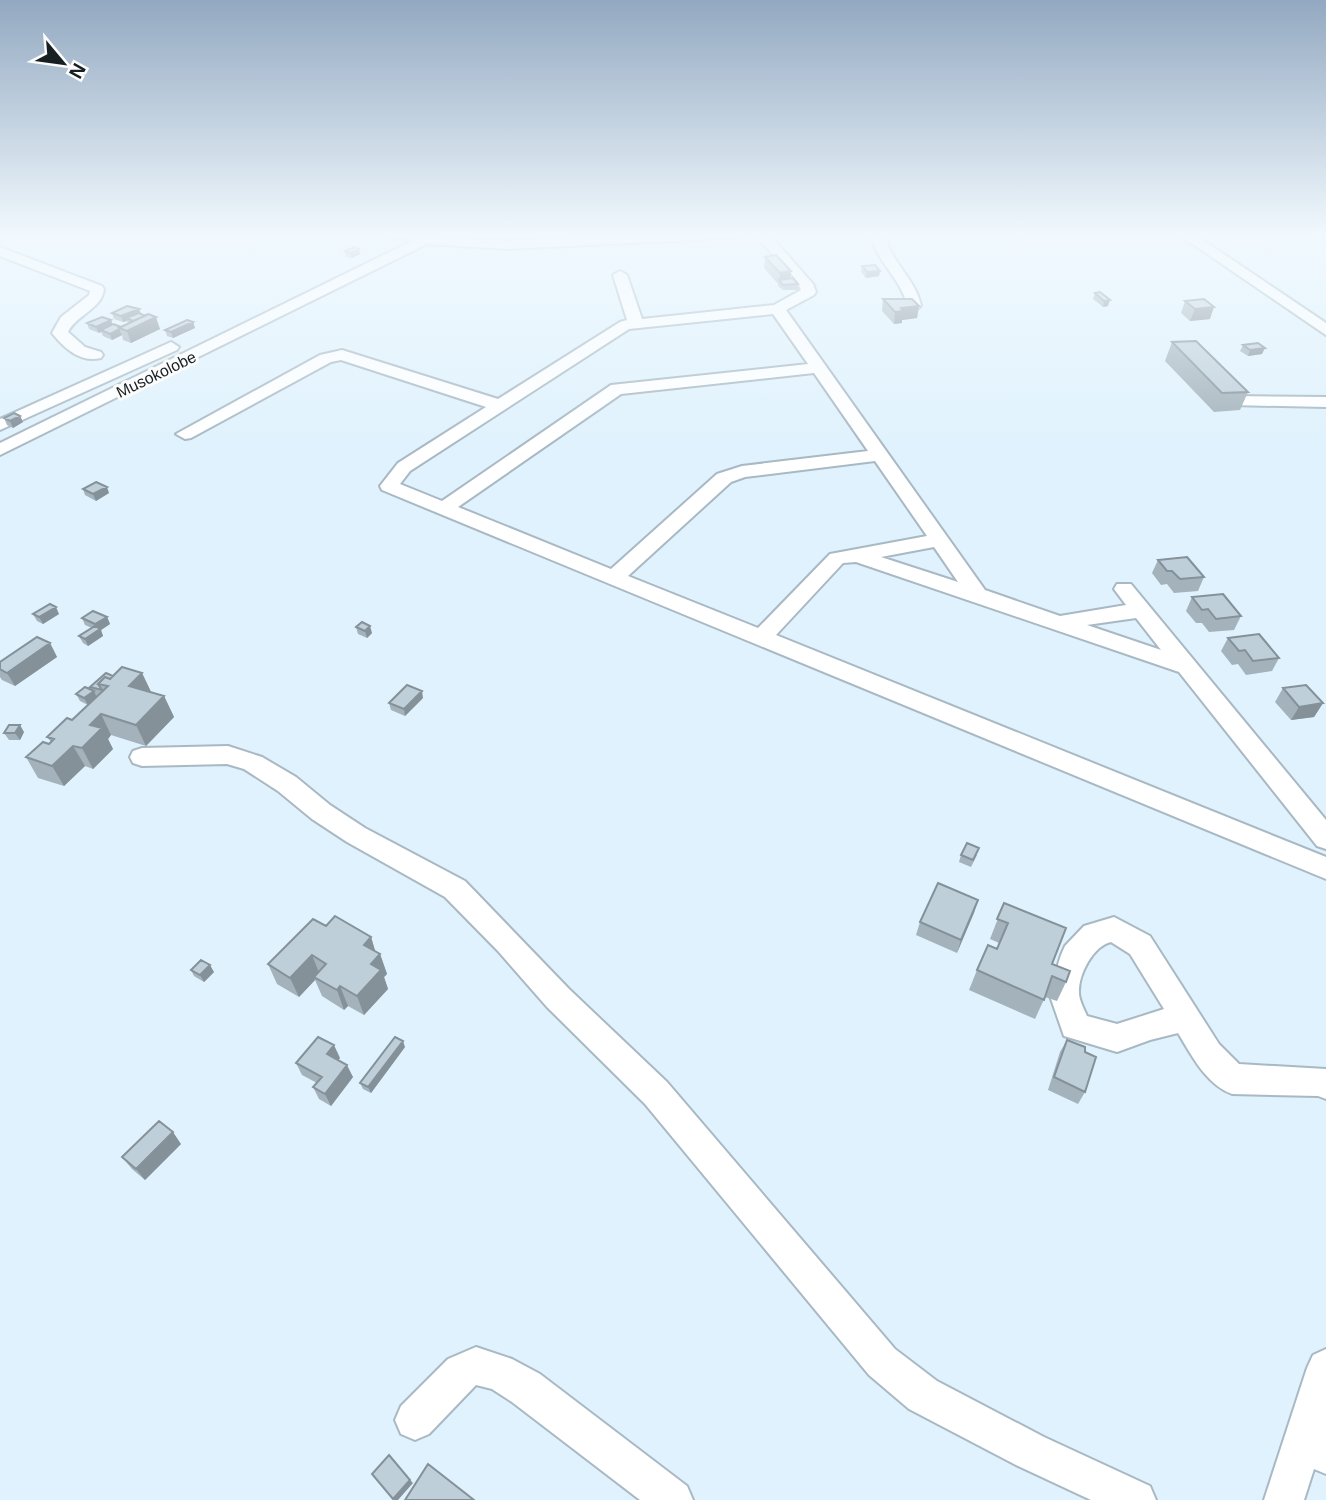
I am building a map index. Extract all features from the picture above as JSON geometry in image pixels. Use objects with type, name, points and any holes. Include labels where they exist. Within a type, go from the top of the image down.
[{"type":"street","points":[[87,304],[66,320],[60,333],[73,348],[85,354],[96,347],[96,367],[105,379]]},
{"type":"street","name":"Musokolobe","points":[[0,450],[298,304]]},
{"type":"street","points":[[629,304],[636,324]]},
{"type":"street","points":[[786,304],[777,309],[625,325],[404,467],[389,486],[1326,868]]},
{"type":"street","points":[[1288,304],[1326,330]]},
{"type":"street","points":[[777,309],[978,595]]},
{"type":"street","points":[[0,426],[184,341]]},
{"type":"street","points":[[185,434],[326,358],[342,355],[499,405]]},
{"type":"street","points":[[444,508],[617,389],[819,368]]},
{"type":"street","points":[[1236,401],[1326,402]]},
{"type":"street","points":[[0,426],[25,437]]},
{"type":"street","points":[[613,578],[724,478],[742,472],[880,455]]},
{"type":"street","points":[[761,638],[837,558],[939,540]]},
{"type":"street","points":[[857,556],[1187,667]]},
{"type":"street","points":[[1124,589],[1326,839]]},
{"type":"street","points":[[1058,622],[1141,610]]},
{"type":"street","points":[[142,757],[228,755],[253,763],[288,784],[321,812],[356,835],[455,889],[508,942],[558,998],[656,1093],[882,1362],[923,1395],[1030,1451],[1136,1500]]},
{"type":"street","points":[[1185,1018],[1208,1054],[1231,1079],[1320,1081],[1326,1084]]},
{"type":"street","points":[[415,1420],[461,1373],[476,1366],[499,1372],[526,1388],[673,1500]]},
{"type":"street","points":[[1284,1500],[1315,1445],[1326,1368]]},
{"type":"building","points":[[888,304],[919,306],[901,308],[903,311],[895,312]]},
{"type":"building","points":[[1189,304],[1210,304],[1214,307],[1195,309]]},
{"type":"building","points":[[127,306],[139,309],[121,316],[112,313]]},
{"type":"building","points":[[139,313],[145,316],[133,321],[126,318]]},
{"type":"building","points":[[148,314],[156,317],[127,331],[119,328]]},
{"type":"building","points":[[102,317],[111,320],[96,327],[87,323]]},
{"type":"building","points":[[187,320],[193,322],[171,332],[165,330]]},
{"type":"building","points":[[113,324],[121,327],[110,334],[101,330]]},
{"type":"building","points":[[1196,341],[1248,392],[1222,393],[1172,342]]},
{"type":"building","points":[[1258,343],[1265,348],[1250,350],[1243,345]]},
{"type":"building","points":[[14,413],[20,416],[10,421],[4,418]]},
{"type":"building","points":[[96,482],[107,487],[93,494],[83,489]]},
{"type":"building","points":[[1187,557],[1204,577],[1180,579],[1172,571],[1167,571],[1158,560]]},
{"type":"building","points":[[1223,594],[1241,616],[1216,619],[1208,609],[1202,610],[1192,597]]},
{"type":"building","points":[[50,604],[56,607],[39,617],[33,614]]},
{"type":"building","points":[[93,611],[107,617],[95,624],[82,618]]},
{"type":"building","points":[[362,622],[370,626],[365,631],[356,627]]},
{"type":"building","points":[[95,626],[100,629],[85,639],[79,636]]},
{"type":"building","points":[[1259,634],[1279,658],[1253,661],[1245,650],[1239,651],[1228,638]]},
{"type":"building","points":[[37,637],[50,643],[7,673],[0,669],[0,662]]},
{"type":"building","points":[[122,667],[142,673],[129,686],[164,696],[136,725],[101,714],[90,725],[102,728],[82,748],[73,746],[52,766],[26,757],[43,742],[49,744],[54,739],[47,737],[67,718],[72,720],[108,686],[98,684],[105,677],[110,679]]},
{"type":"building","points":[[106,673],[113,676],[110,679],[105,677],[98,684],[102,690],[90,687]]},
{"type":"building","points":[[407,685],[422,691],[404,709],[389,703]]},
{"type":"building","points":[[1306,685],[1323,703],[1299,707],[1283,688]]},
{"type":"building","points":[[85,687],[94,691],[84,698],[76,694]]},
{"type":"building","points":[[9,725],[20,725],[15,733],[4,733]]},
{"type":"building","points":[[967,843],[979,848],[973,860],[961,855]]},
{"type":"building","points":[[938,883],[978,900],[961,940],[920,922]]},
{"type":"building","points":[[1004,903],[1066,928],[1052,964],[1070,971],[1066,982],[1052,976],[1044,1000],[977,970],[988,945],[997,949],[1008,923],[997,919]]},
{"type":"building","points":[[335,916],[371,937],[364,945],[380,954],[371,964],[381,970],[357,996],[340,986],[337,990],[314,977],[326,964],[312,955],[290,978],[268,964],[313,919],[326,926]]},
{"type":"building","points":[[201,960],[210,965],[200,975],[191,970]]},
{"type":"building","points":[[318,1037],[334,1045],[327,1054],[347,1065],[325,1094],[313,1087],[322,1077],[296,1063]]},
{"type":"building","points":[[395,1037],[403,1041],[368,1087],[360,1083]]},
{"type":"building","points":[[1067,1040],[1085,1047],[1085,1052],[1096,1057],[1085,1092],[1054,1077]]},
{"type":"building","points":[[159,1121],[173,1132],[136,1169],[122,1157]]},
{"type":"building","points":[[389,1455],[410,1480],[393,1499],[372,1474]]},
{"type":"building","points":[[428,1464],[474,1500],[405,1500]]}]
